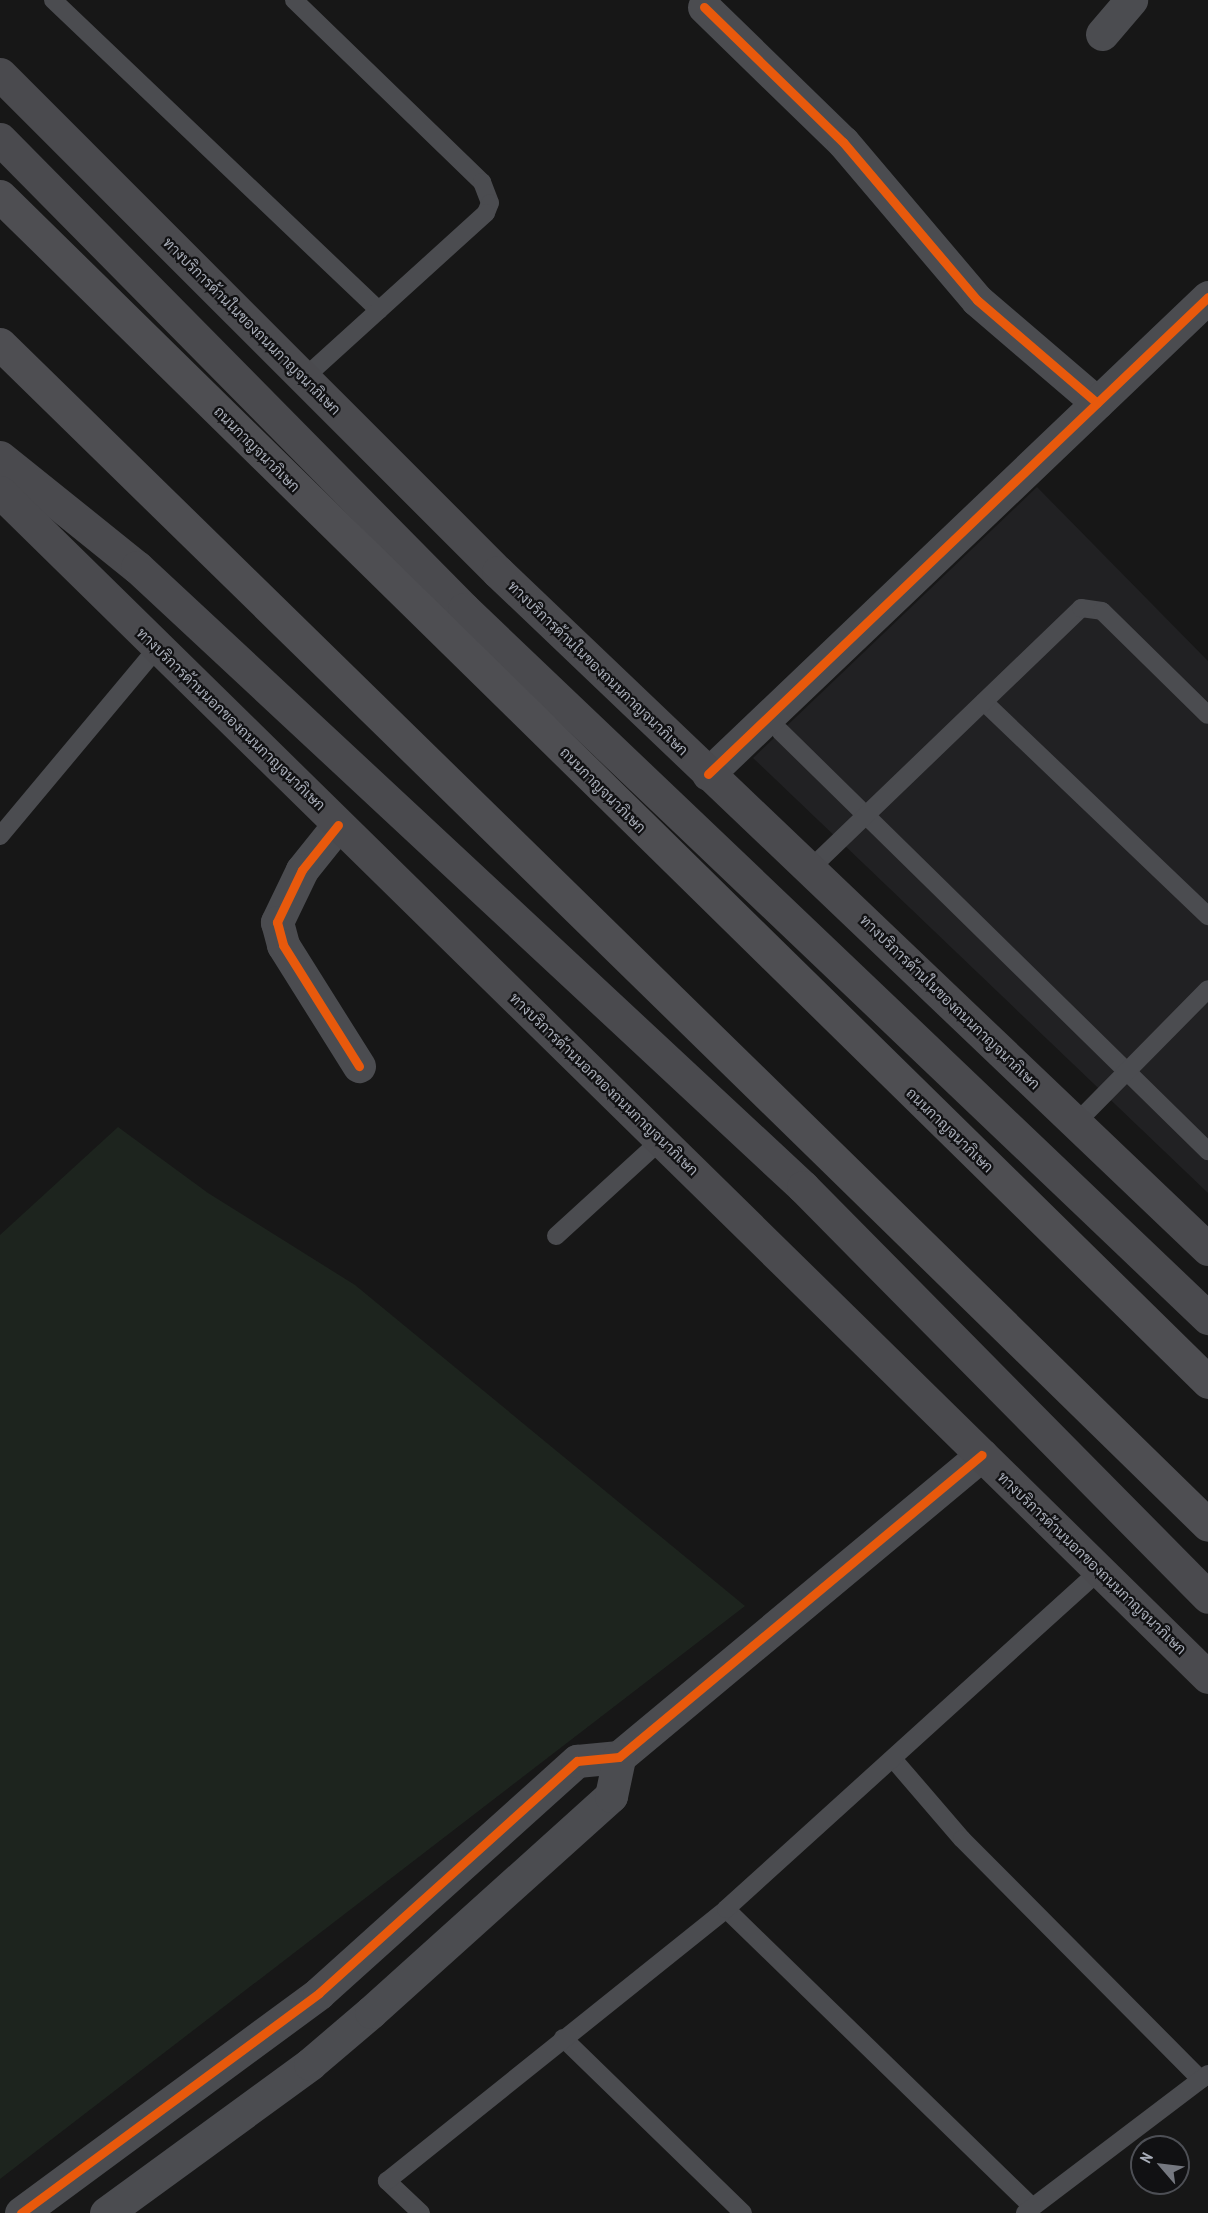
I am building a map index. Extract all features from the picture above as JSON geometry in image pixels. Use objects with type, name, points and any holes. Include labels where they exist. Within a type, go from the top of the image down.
[{"type":"highway","name":"ถนนกาญจนาภิเษก","points":[[0,196],[1208,1382]]},
{"type":"highway","points":[[0,344],[1208,1525]]},
{"type":"main road","name":"ทางบริการด้านในของถนนกาญจนาภิเษก","points":[[0,74],[304,378],[708,774],[811,868],[1208,1249]]},
{"type":"main road","points":[[0,139],[464,609],[1208,1318]]},
{"type":"main road","points":[[0,457],[137,567],[803,1187],[1208,1597]]},
{"type":"main road","name":"ทางบริการด้านนอกของถนนกาญจนาภิเษก","points":[[0,492],[1208,1677]]},
{"type":"street","points":[[1102,34],[1131,0]]},
{"type":"street","points":[[704,7],[843,142],[977,300],[1097,403]]},
{"type":"street","points":[[708,774],[1208,297]]},
{"type":"street","points":[[338,825],[302,870],[277,922],[283,945],[359,1066]]},
{"type":"street","points":[[21,2213],[338,1976],[577,1761],[619,1757],[982,1455]]},
{"type":"street","points":[[106,2213],[310,2064],[370,2012],[610,1796],[619,1757]]},
{"type":"street","points":[[338,1976],[370,2012]]},
{"type":"lane","points":[[53,0],[379,310]]},
{"type":"lane","points":[[294,0],[489,192],[486,213],[304,378]]},
{"type":"lane","points":[[811,868],[1088,605],[1102,611],[1208,715]]},
{"type":"lane","points":[[0,836],[157,648]]},
{"type":"lane","points":[[984,702],[1208,916]]},
{"type":"lane","points":[[780,731],[1126,1074],[1208,1151]]},
{"type":"lane","points":[[1076,1123],[1208,989]]},
{"type":"lane","points":[[556,1236],[661,1140]]},
{"type":"lane","points":[[421,2213],[387,2181],[726,1909],[894,1760],[1099,1570]]},
{"type":"lane","points":[[726,1909],[1029,2210],[1205,2077],[962,1839],[894,1760]]},
{"type":"lane","points":[[563,2038],[743,2213]]},
{"type":"shaded area","points":[[1037,487],[1208,661],[1208,1193],[753,758]]},
{"type":"shaded area","points":[[118,1127],[208,1193],[355,1285],[745,1606],[0,2179],[0,1235]]},
{"type":"cycle path","points":[[704,7],[843,142],[977,300],[1097,403]]},
{"type":"cycle path","points":[[708,774],[1208,297]]},
{"type":"cycle path","points":[[338,825],[302,870],[277,922],[283,945],[359,1066]]},
{"type":"cycle path","points":[[21,2213],[319,1993],[577,1761],[619,1757],[982,1455]]}]
